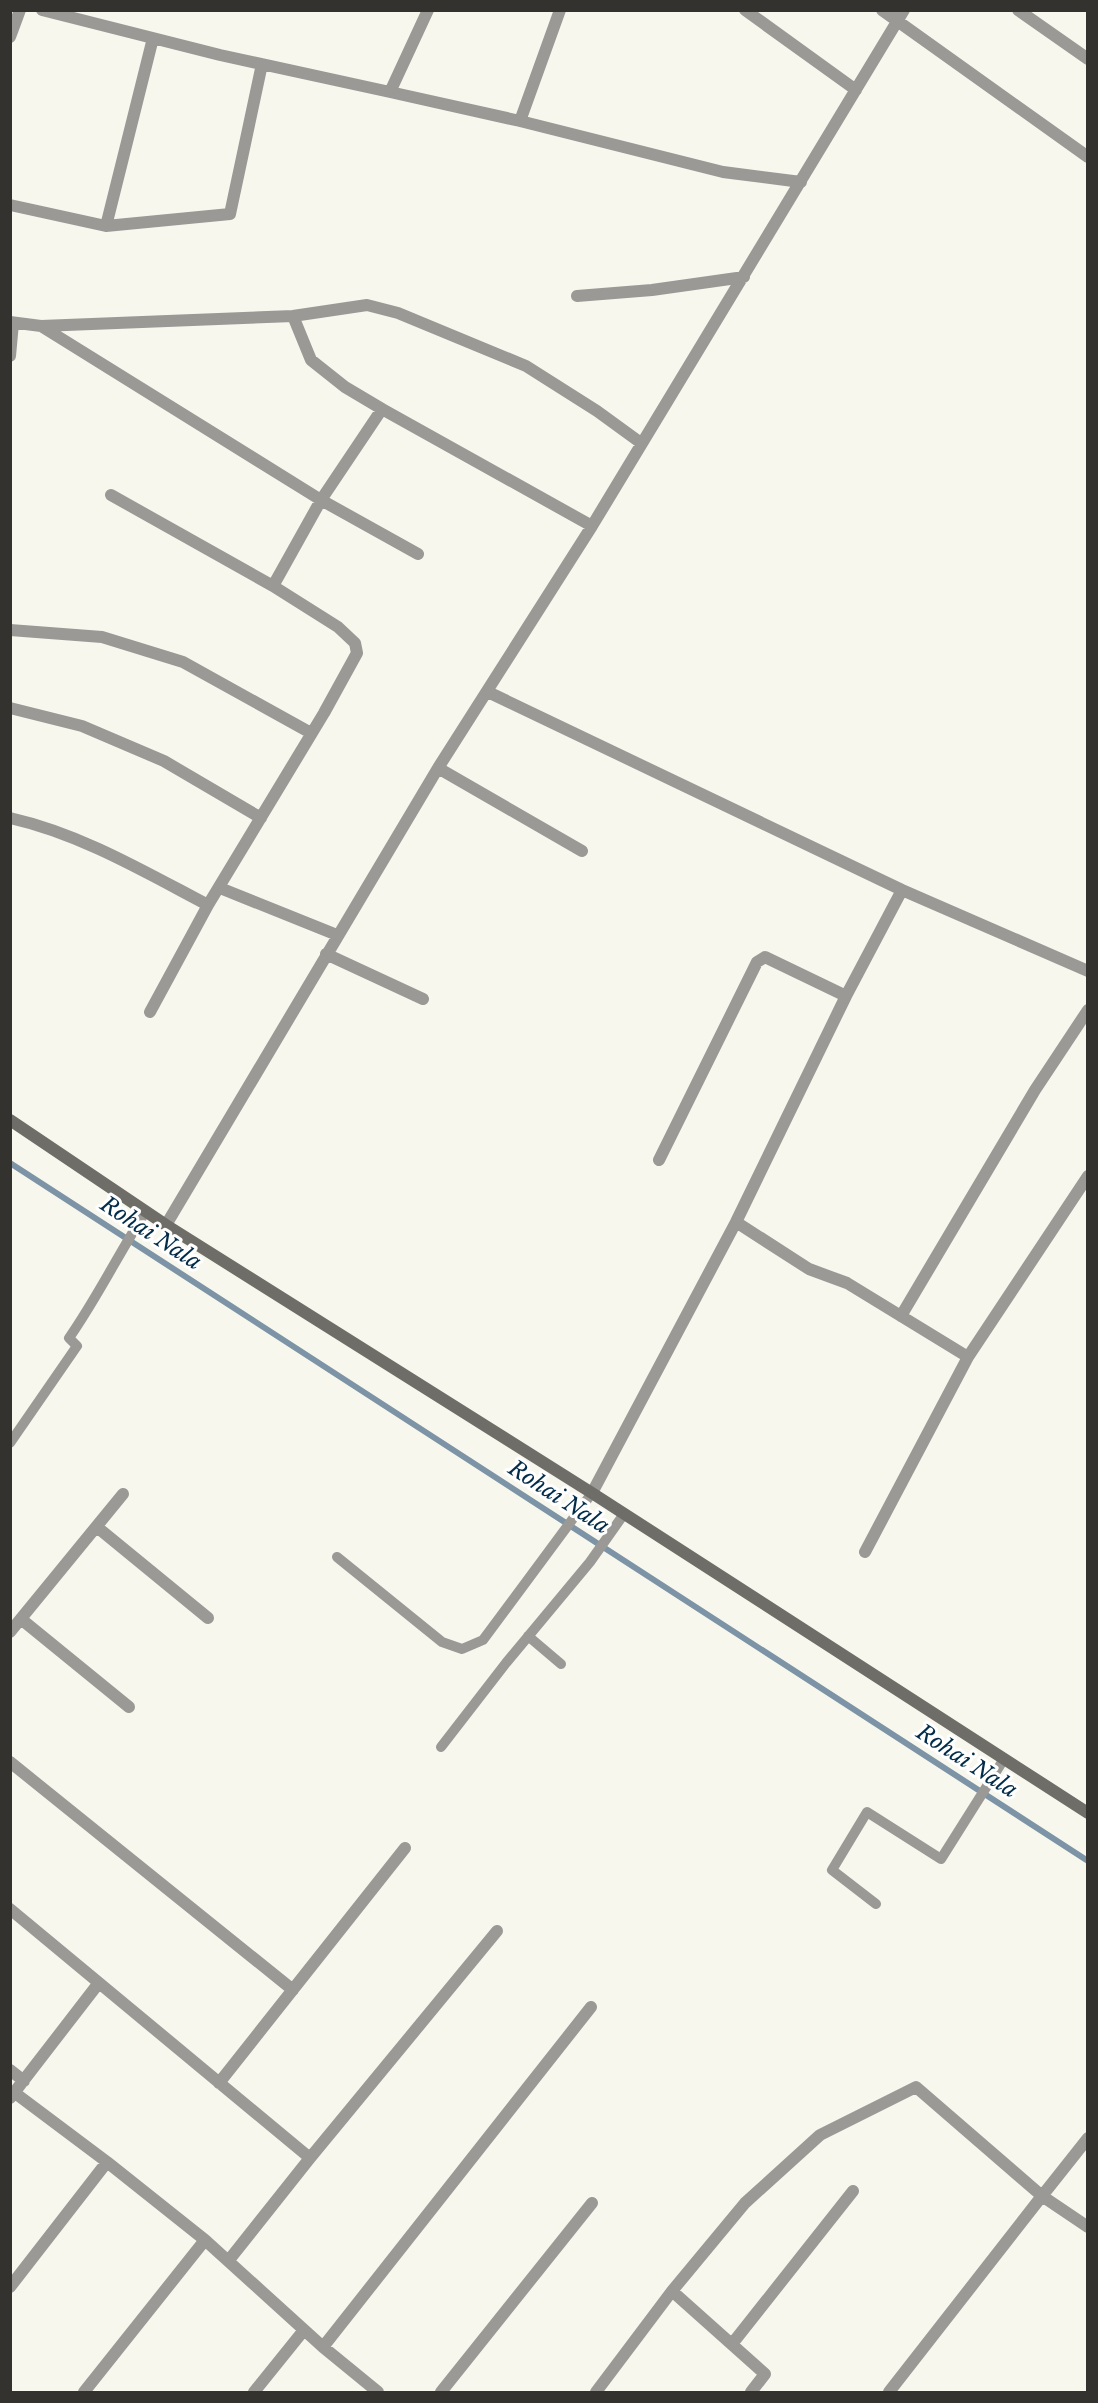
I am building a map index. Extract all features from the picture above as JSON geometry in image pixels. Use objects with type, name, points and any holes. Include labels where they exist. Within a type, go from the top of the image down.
[{"type":"street","points":[[10,37],[20,10]]},
{"type":"street","points":[[42,10],[262,64],[520,121],[723,172],[801,182]]},
{"type":"street","points":[[390,92],[429,10]]},
{"type":"street","points":[[520,121],[560,10]]},
{"type":"street","points":[[745,10],[856,90]]},
{"type":"street","points":[[882,10],[1088,157]]},
{"type":"street","points":[[166,1225],[438,768],[592,526],[904,10]]},
{"type":"street","points":[[1018,10],[1088,59]]},
{"type":"street","points":[[106,226],[153,38]]},
{"type":"street","points":[[10,204],[106,226],[231,214],[262,64]]},
{"type":"street","points":[[577,296],[652,290],[744,277]]},
{"type":"street","points":[[10,356],[12,322],[40,326],[293,316],[368,305],[398,313],[526,366],[597,411],[641,443]]},
{"type":"street","points":[[293,316],[311,360],[345,387],[592,526]]},
{"type":"street","points":[[40,326],[321,500],[418,554]]},
{"type":"street","points":[[273,586],[321,500],[382,409]]},
{"type":"street","points":[[111,495],[273,586],[338,627],[355,643],[357,653],[208,905],[150,1012]]},
{"type":"street","points":[[10,630],[102,637],[183,662],[311,733]]},
{"type":"street","points":[[488,692],[902,890],[1088,971]]},
{"type":"street","points":[[10,708],[82,726],[164,762],[261,818]]},
{"type":"street","points":[[438,768],[582,851]]},
{"type":"street","points":[[10,818],[42,825],[106,852],[208,905]]},
{"type":"street","points":[[220,888],[337,935]]},
{"type":"street","points":[[592,1493],[736,1222],[846,996],[902,890]]},
{"type":"street","points":[[326,954],[423,999]]},
{"type":"street","points":[[659,1160],[757,962],[765,957],[846,996]]},
{"type":"street","points":[[901,1316],[1035,1090],[1088,1010]]},
{"type":"street","points":[[10,1120],[166,1225],[592,1493],[1002,1764],[1088,1813]]},
{"type":"street","points":[[865,1552],[968,1357],[1088,1176]]},
{"type":"street","points":[[736,1222],[809,1269],[847,1283],[968,1357]]},
{"type":"street","points":[[10,1632],[123,1494]]},
{"type":"street","points":[[97,1527],[208,1618]]},
{"type":"street","points":[[21,1619],[129,1707]]},
{"type":"street","points":[[10,1762],[293,1990]]},
{"type":"street","points":[[219,2083],[405,1848]]},
{"type":"street","points":[[10,1908],[98,1984],[310,2158]]},
{"type":"street","points":[[229,2260],[497,1931]]},
{"type":"street","points":[[98,1984],[13,2096],[107,2162],[205,2240],[323,2347],[378,2392]]},
{"type":"street","points":[[323,2347],[591,2007]]},
{"type":"street","points":[[10,2070],[24,2081]]},
{"type":"street","points":[[596,2392],[672,2290],[745,2203],[820,2135],[916,2086],[1042,2196],[1088,2227]]},
{"type":"street","points":[[889,2392],[1086,2143]]},
{"type":"street","points":[[10,2287],[107,2162]]},
{"type":"street","points":[[732,2344],[853,2191]]},
{"type":"street","points":[[441,2392],[592,2204]]},
{"type":"street","points":[[84,2392],[205,2240]]},
{"type":"street","points":[[672,2290],[765,2374],[751,2392]]},
{"type":"street","points":[[254,2392],[304,2330]]},
{"type":"lane","points":[[10,1443],[77,1346],[69,1338],[91,1307],[116,1258],[146,1211]]},
{"type":"lane","points":[[338,1557],[442,1642],[462,1649],[483,1640],[592,1493]]},
{"type":"lane","points":[[441,1747],[528,1636],[590,1562],[624,1514]]},
{"type":"lane","points":[[528,1636],[561,1664]]},
{"type":"lane","points":[[876,1904],[832,1870],[867,1812],[941,1859],[1002,1764]]},
{"type":"waterway","name":"Rohai Nala","points":[[10,1163],[1088,1861]]}]
